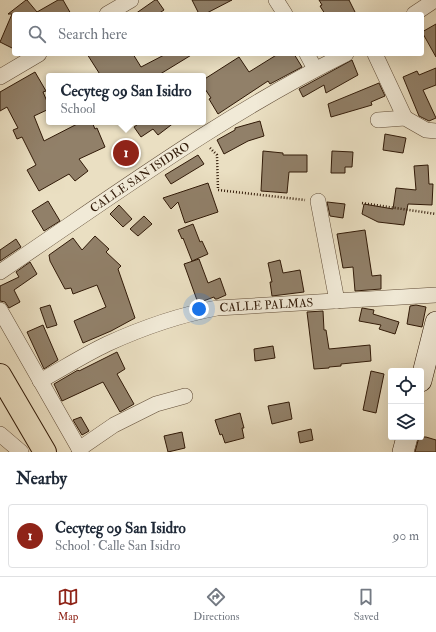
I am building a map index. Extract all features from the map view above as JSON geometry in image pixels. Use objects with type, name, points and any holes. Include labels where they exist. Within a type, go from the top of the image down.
[{"type":"main road","points":[[0,375],[45,452]]},
{"type":"street","points":[[110,12],[131,0]]},
{"type":"street","points":[[276,0],[284,12]]},
{"type":"street","points":[[417,12],[435,0]]},
{"type":"street","points":[[0,77],[36,56]]},
{"type":"street","points":[[308,56],[315,69]]},
{"type":"street","name":"CALLE SAN ISIDRO","points":[[0,272],[199,138],[315,69],[342,56]]},
{"type":"street","points":[[376,56],[405,118]]},
{"type":"street","points":[[378,120],[405,118],[426,130],[436,131]]},
{"type":"street","points":[[318,201],[337,300]]},
{"type":"street","name":"CALLE PALMAS","points":[[40,381],[106,344],[145,328],[190,313],[217,308],[436,295]]},
{"type":"street","points":[[0,310],[80,450],[121,422],[156,404],[185,396]]},
{"type":"street","points":[[424,369],[436,322]]},
{"type":"street","points":[[0,434],[21,452]]},
{"type":"street","points":[[403,452],[406,440]]},
{"type":"path","points":[[199,138],[217,155],[218,190],[318,201]]},
{"type":"path","points":[[362,203],[436,214]]},
{"type":"building","points":[[26,0],[37,12],[12,12],[12,14],[8,14]]},
{"type":"building","points":[[58,0],[63,0],[70,12],[37,12]]},
{"type":"building","points":[[155,0],[157,0],[164,10],[161,12],[138,12]]},
{"type":"building","points":[[192,0],[232,0],[209,12],[198,12]]},
{"type":"building","points":[[319,0],[349,0],[355,12],[324,12],[320,6],[322,5]]},
{"type":"building","points":[[12,14],[12,48],[0,42]]},
{"type":"building","points":[[436,24],[436,57],[424,36],[424,31]]},
{"type":"building","points":[[88,56],[134,56],[141,67],[162,56],[190,56],[162,73],[99,73]]},
{"type":"building","points":[[275,56],[295,56],[302,67],[270,84],[268,81],[218,114],[206,90],[206,78],[239,57],[249,72]]},
{"type":"building","points":[[352,60],[358,75],[326,93],[324,85],[303,97],[299,89]]},
{"type":"building","points":[[436,68],[436,85],[423,90],[436,118],[429,121],[419,116],[403,77],[417,71],[419,75]]},
{"type":"building","points":[[35,72],[46,91],[43,92],[46,99],[46,110],[34,116],[44,141],[75,125],[93,125],[95,129],[97,128],[105,147],[79,159],[88,171],[75,181],[69,174],[39,191],[27,170],[36,165],[22,137],[17,139],[13,130],[18,128],[7,107],[0,111],[0,92]]},
{"type":"building","points":[[379,83],[385,96],[371,102],[372,105],[331,117],[328,104]]},
{"type":"building","points":[[260,121],[264,136],[248,141],[224,154],[217,140],[235,130],[235,128]]},
{"type":"building","points":[[137,125],[171,125],[158,135],[153,129],[141,137],[134,127]]},
{"type":"building","points":[[385,134],[406,138],[403,153],[383,150]]},
{"type":"building","points":[[263,151],[283,153],[283,155],[307,155],[307,172],[289,172],[287,193],[261,191]]},
{"type":"building","points":[[332,151],[353,152],[352,167],[345,167],[345,173],[331,173]]},
{"type":"building","points":[[198,155],[204,164],[171,184],[165,175]]},
{"type":"building","points":[[428,165],[429,184],[433,184],[432,205],[408,204],[404,225],[378,222],[362,214],[364,204],[393,209],[396,188],[416,190],[414,166]]},
{"type":"building","points":[[208,183],[218,212],[185,223],[178,202],[171,209],[163,198]]},
{"type":"building","points":[[48,201],[60,221],[44,231],[32,211]]},
{"type":"building","points":[[327,202],[345,204],[343,218],[330,216]]},
{"type":"building","points":[[119,205],[132,219],[123,227],[110,214]]},
{"type":"building","points":[[144,216],[152,224],[138,236],[130,229]]},
{"type":"building","points":[[193,224],[200,242],[202,241],[208,254],[192,261],[183,238],[182,239],[178,230]]},
{"type":"building","points":[[365,230],[372,276],[381,275],[381,289],[355,291],[353,267],[343,268],[337,234]]},
{"type":"building","points":[[95,236],[109,249],[106,252],[121,266],[118,269],[135,318],[111,331],[83,343],[74,321],[106,307],[97,285],[73,294],[71,288],[65,289],[50,261],[49,255],[73,238],[82,250]]},
{"type":"building","points":[[16,239],[21,247],[0,261],[0,250]]},
{"type":"building","points":[[199,259],[208,283],[220,278],[226,295],[217,299],[214,297],[198,303],[184,264]]},
{"type":"building","points":[[280,260],[283,273],[300,270],[304,292],[272,296],[270,282],[272,282],[268,263]]},
{"type":"building","points":[[30,262],[37,274],[14,290],[20,302],[9,308],[5,302],[0,301],[0,286],[19,277],[16,272]]},
{"type":"building","points":[[50,305],[57,325],[47,328],[40,308]]},
{"type":"building","points":[[416,305],[426,307],[422,327],[407,324],[410,306]]},
{"type":"building","points":[[362,308],[374,310],[373,314],[399,322],[395,334],[379,329],[381,325],[359,321]]},
{"type":"building","points":[[323,311],[324,330],[326,330],[329,349],[370,345],[371,361],[314,369],[307,312]]},
{"type":"building","points":[[43,325],[58,360],[44,369],[27,332]]},
{"type":"building","points":[[273,346],[275,358],[255,361],[254,349]]},
{"type":"building","points":[[117,352],[125,369],[117,374],[134,404],[120,412],[103,382],[62,401],[54,384],[78,370],[79,371]]},
{"type":"building","points":[[371,371],[384,374],[376,413],[363,410]]},
{"type":"building","points":[[289,402],[292,419],[272,424],[268,406]]},
{"type":"building","points":[[240,413],[244,428],[242,428],[244,438],[225,443],[222,434],[220,435],[215,420]]},
{"type":"building","points":[[81,417],[89,431],[82,435],[73,420]]},
{"type":"building","points":[[311,429],[313,440],[300,443],[298,432]]},
{"type":"building","points":[[182,432],[185,448],[168,452],[164,436]]},
{"type":"building","points":[[424,437],[426,437],[436,440],[436,452],[415,452],[418,440],[424,440]]},
{"type":"place","name":"Cecyteg 09 San Isidro","points":[[126,153]]}]
